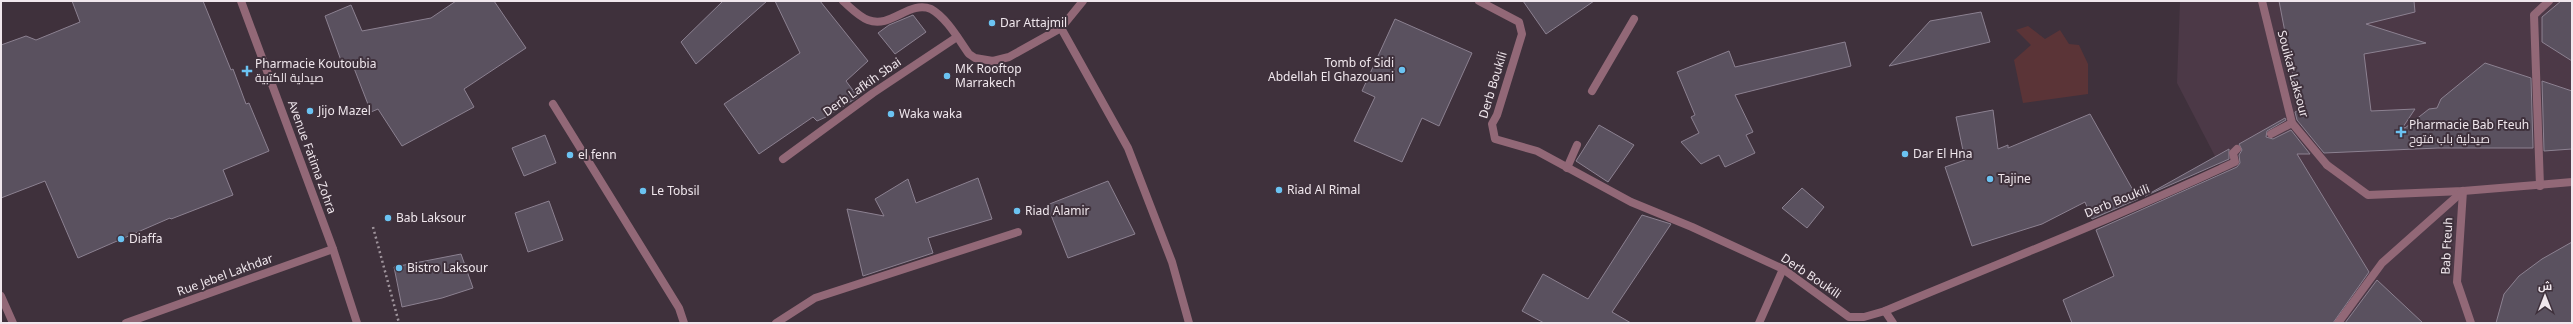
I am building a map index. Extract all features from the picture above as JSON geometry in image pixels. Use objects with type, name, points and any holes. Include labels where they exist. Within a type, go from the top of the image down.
[{"type":"street","name":"Avenue Fatima Zohra","points":[[241,1],[332,249],[357,323]]},
{"type":"street","points":[[843,1],[868,20],[885,22],[910,8],[924,6],[939,15],[969,54],[975,58],[1001,60],[1061,28],[1083,1]]},
{"type":"street","name":"Derb Boukili","points":[[1479,1],[1518,22],[1521,27],[1522,34],[1497,116],[1492,124],[1495,139],[1537,151],[1630,202],[1692,227],[1783,269],[1849,317],[1864,317],[1885,312],[2075,230],[2145,204],[2234,163],[2233,153],[2237,150]]},
{"type":"street","name":"Souikat Laksour","points":[[2262,1],[2292,123],[2327,165],[2368,195],[2462,191],[2540,186],[2572,182]]},
{"type":"street","points":[[2540,186],[2534,15],[2549,1]]},
{"type":"street","points":[[1592,91],[1634,19]]},
{"type":"street","points":[[1061,28],[1128,148],[1172,262],[1189,323]]},
{"type":"street","name":"Derb Lafkih Sbai","points":[[783,159],[873,93],[957,37]]},
{"type":"street","points":[[553,104],[679,308],[684,323]]},
{"type":"street","points":[[2271,134],[2292,123]]},
{"type":"street","points":[[1567,168],[1577,145]]},
{"type":"street","points":[[2338,323],[2382,263],[2462,191]]},
{"type":"street","name":"Bab Fteuh","points":[[2462,191],[2457,282],[2471,323]]},
{"type":"street","points":[[776,323],[815,298],[1018,232]]},
{"type":"street","name":"Rue Jebel Lakhdar","points":[[126,323],[332,249]]},
{"type":"street","points":[[1759,323],[1783,269]]},
{"type":"street","points":[[1,296],[13,323]]},
{"type":"street","points":[[1885,312],[1893,323]]},
{"type":"path","points":[[373,227],[399,323]]},
{"type":"shaded area","points":[[2180,1],[2572,1],[2572,323],[2232,323],[2230,185],[2177,83]]},
{"type":"shaded area","points":[[2028,26],[2045,39],[2060,30],[2069,44],[2079,45],[2088,64],[2088,94],[2023,103],[2014,60],[2031,45],[2016,30]]},
{"type":"building","points":[[72,1],[203,1],[231,70],[233,69],[246,104],[249,103],[269,151],[223,170],[233,195],[171,219],[170,218],[78,258],[45,181],[1,198],[1,45],[26,36],[36,40],[80,22]]},
{"type":"building","points":[[456,1],[494,1],[526,48],[464,89],[474,107],[402,146],[378,109],[371,112],[352,63],[343,66],[325,16],[351,5],[362,31],[431,18]]},
{"type":"building","points":[[723,1],[767,1],[696,64],[681,42]]},
{"type":"building","points":[[775,1],[820,1],[868,61],[846,81],[858,97],[817,121],[813,117],[759,154],[724,104],[800,53]]},
{"type":"building","points":[[1523,1],[1594,1],[1546,34]]},
{"type":"building","points":[[2279,1],[2414,1],[2415,12],[2366,24],[2426,43],[2364,54],[2371,111],[2415,109],[2403,127],[2405,128],[2429,109],[2437,108],[2441,99],[2485,63],[2531,78],[2533,148],[2438,148],[2324,153],[2297,120],[2295,112],[2302,108],[2298,100]]},
{"type":"building","points":[[2561,1],[2572,1],[2572,61],[2542,42],[2542,17]]},
{"type":"building","points":[[1981,12],[1990,42],[1889,66],[1930,21]]},
{"type":"building","points":[[913,15],[926,32],[895,54],[878,33],[889,25]]},
{"type":"building","points":[[1395,19],[1472,53],[1439,126],[1422,118],[1402,162],[1354,141],[1375,97],[1362,91]]},
{"type":"building","points":[[1845,42],[1851,66],[1735,95],[1753,132],[1746,135],[1755,153],[1725,167],[1719,155],[1701,164],[1681,142],[1699,133],[1691,117],[1695,115],[1677,72],[1729,51],[1735,67]]},
{"type":"building","points":[[2542,81],[2572,91],[2572,149],[2544,151]]},
{"type":"building","points":[[1993,110],[1998,149],[2008,145],[2008,148],[2090,114],[2138,199],[2092,219],[2085,202],[2042,224],[1972,246],[1945,167],[1965,160],[1956,117]]},
{"type":"building","points":[[2285,118],[2286,120],[2267,131],[2266,137],[2273,139],[2291,130],[2310,154],[2297,154],[2369,272],[2333,323],[2072,323],[2063,300],[2114,276],[2096,230],[2237,167],[2240,163],[2239,155],[2242,150],[2239,144]]},
{"type":"building","points":[[1599,125],[1634,145],[1608,182],[1576,161]]},
{"type":"building","points":[[545,135],[556,163],[524,176],[512,148]]},
{"type":"building","points":[[2229,149],[2229,159],[2145,196]]},
{"type":"building","points":[[978,178],[992,219],[928,238],[933,253],[863,276],[847,209],[884,216],[875,199],[908,179],[916,203]]},
{"type":"building","points":[[1108,181],[1135,234],[1068,258],[1047,205]]},
{"type":"building","points":[[1802,188],[1824,207],[1807,228],[1782,208]]},
{"type":"building","points":[[549,201],[563,240],[528,252],[515,213]]},
{"type":"building","points":[[1642,215],[1671,224],[1612,312],[1631,323],[1544,323],[1522,311],[1543,274],[1588,299]]},
{"type":"building","points":[[2572,242],[2572,323],[2496,323],[2504,294],[2519,276],[2542,259]]},
{"type":"building","points":[[461,254],[473,288],[442,298],[402,307],[394,267]]},
{"type":"building","points":[[2377,280],[2423,323],[2345,323]]},
{"type":"place","name":"Dar Attajmil","points":[[992,23]]},
{"type":"place","name":"Tomb of Sidi Abdellah El Ghazouani","points":[[1402,70]]},
{"type":"place","name":"Pharmacie Koutoubia صيدلية الكتبية","points":[[247,71]]},
{"type":"place","name":"MK Rooftop Marrakech","points":[[947,76]]},
{"type":"place","name":"Jijo Mazel","points":[[310,111]]},
{"type":"place","name":"Waka waka","points":[[891,114]]},
{"type":"place","name":"Pharmacie Bab Fteuh صيدلية باب فتوح","points":[[2401,132]]},
{"type":"place","name":"Dar El Hna","points":[[1905,154]]},
{"type":"place","name":"el fenn","points":[[570,155]]},
{"type":"place","name":"Tajine","points":[[1990,179]]},
{"type":"place","name":"Riad Al Rimal","points":[[1279,190]]},
{"type":"place","name":"Le Tobsil","points":[[643,191]]},
{"type":"place","name":"Riad Alamir","points":[[1017,211]]},
{"type":"place","name":"Bab Laksour","points":[[388,218]]},
{"type":"place","name":"Diaffa","points":[[121,239]]},
{"type":"place","name":"Bistro Laksour","points":[[399,268]]}]
